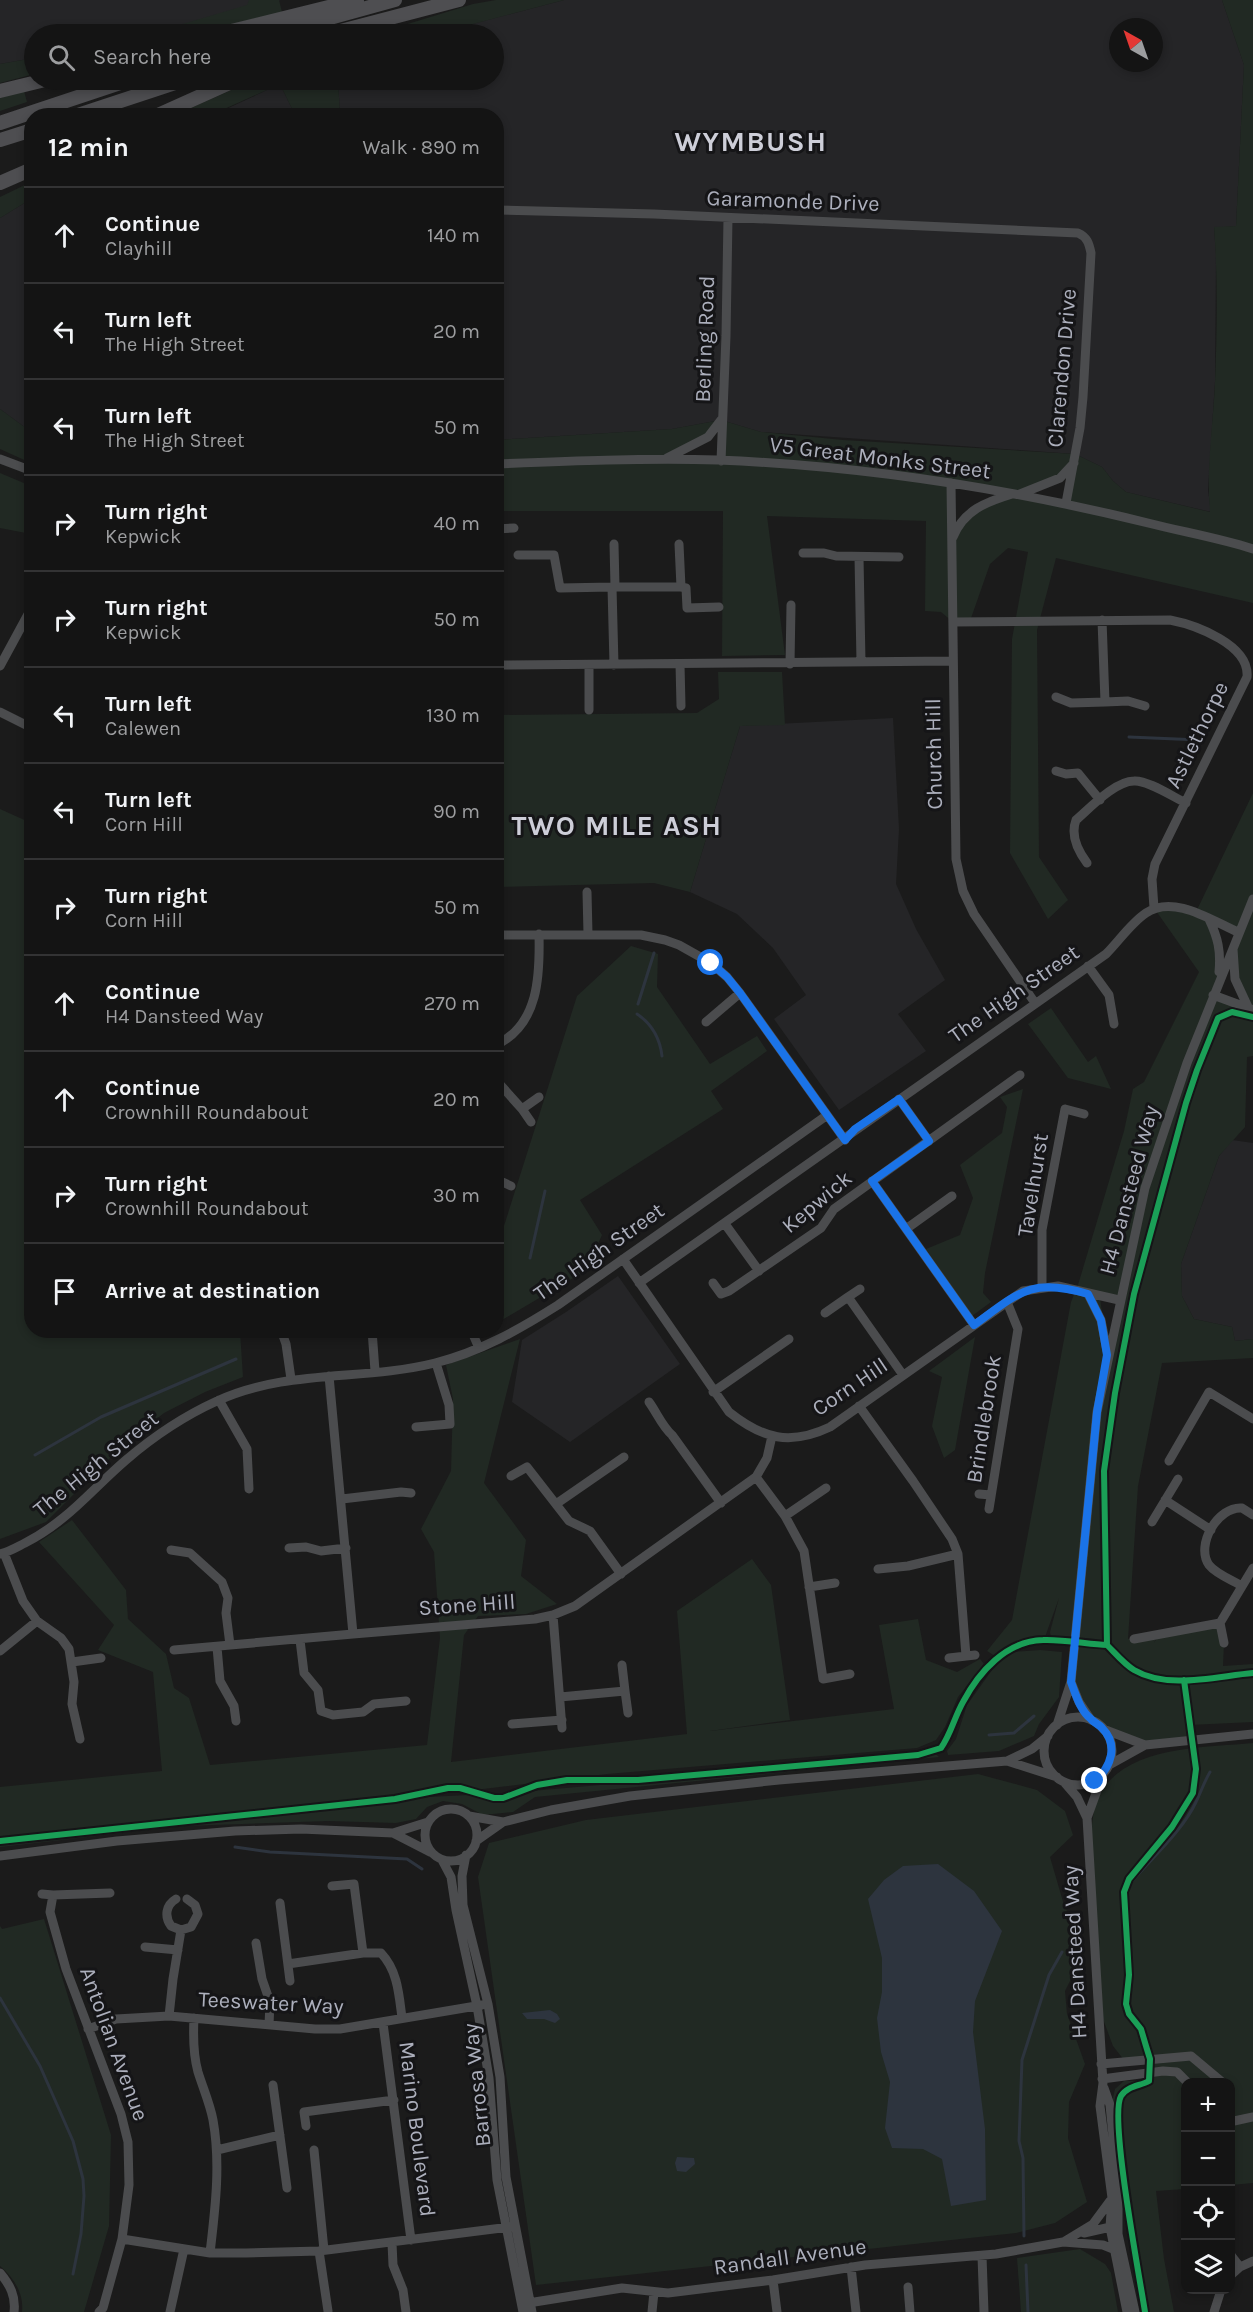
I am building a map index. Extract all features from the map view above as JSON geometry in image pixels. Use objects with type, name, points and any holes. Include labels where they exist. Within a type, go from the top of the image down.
[{"type":"highway","points":[[260,24],[357,0]]},
{"type":"highway","points":[[308,24],[395,0]]},
{"type":"highway","points":[[366,24],[459,0]]},
{"type":"highway","points":[[379,24],[411,12]]},
{"type":"highway","points":[[0,91],[24,85]]},
{"type":"highway","points":[[45,108],[99,90]]},
{"type":"highway","points":[[99,108],[154,90]]},
{"type":"highway","points":[[174,108],[214,90]]},
{"type":"highway","points":[[0,123],[24,115]]},
{"type":"highway","points":[[0,140],[24,132]]},
{"type":"highway","points":[[0,183],[24,172]]},
{"type":"street","name":"Garamonde Drive","points":[[504,210],[1078,233],[1085,238]]},
{"type":"street","name":"Berling Road","points":[[721,460],[728,218]]},
{"type":"street","name":"Clarendon Drive","points":[[1066,503],[1083,397],[1091,253],[1085,238]]},
{"type":"street","points":[[664,459],[708,437],[721,420]]},
{"type":"street","points":[[0,459],[24,468]]},
{"type":"street","name":"V5 Great Monks Street","points":[[504,464],[664,459],[721,460],[842,469],[951,483],[1066,503],[1253,549]]},
{"type":"street","name":"Clarendon Drive","points":[[951,542],[957,526],[969,512],[988,501],[1016,494],[1060,478],[1074,462]]},
{"type":"street","name":"Church Hill","points":[[951,483],[956,860],[963,891],[974,914],[1035,1003]]},
{"type":"street","points":[[504,529],[514,528]]},
{"type":"street","points":[[614,544],[614,665]]},
{"type":"street","points":[[679,544],[681,587]]},
{"type":"street","points":[[803,554],[859,557],[899,556]]},
{"type":"street","points":[[518,555],[554,555],[560,588],[681,587],[686,588],[687,608],[719,607]]},
{"type":"street","points":[[859,557],[861,662]]},
{"type":"street","points":[[790,664],[791,605]]},
{"type":"street","points":[[1102,620],[1105,702]]},
{"type":"street","name":"Astlethorpe","points":[[953,622],[1170,620],[1185,623],[1233,646],[1244,657],[1248,668],[1247,677],[1155,864],[1152,879],[1154,908]]},
{"type":"street","points":[[0,666],[24,622]]},
{"type":"street","points":[[504,665],[952,661]]},
{"type":"street","points":[[680,664],[681,706]]},
{"type":"street","points":[[589,665],[590,710]]},
{"type":"street","points":[[1056,697],[1071,703],[1128,701],[1144,706]]},
{"type":"street","points":[[0,712],[24,724]]},
{"type":"street","points":[[1056,771],[1066,774],[1078,773],[1100,800]]},
{"type":"street","points":[[1087,863],[1076,849],[1074,826],[1076,820],[1120,784],[1134,781],[1145,783],[1186,803]]},
{"type":"street","points":[[587,892],[588,934]]},
{"type":"street","name":"H4 Dansteed Way","points":[[1057,1725],[1071,1682],[1097,1412],[1107,1355],[1145,1188],[1162,1132],[1213,995],[1253,899]]},
{"type":"street","points":[[1154,908],[1180,906],[1238,932]]},
{"type":"street","name":"The High Street","points":[[639,1283],[1106,954],[1144,914],[1154,908]]},
{"type":"street","points":[[1209,919],[1217,935],[1221,952],[1219,980]]},
{"type":"street","points":[[504,1040],[515,1032],[528,1014],[536,995],[540,969],[539,934]]},
{"type":"street","points":[[504,935],[641,935],[672,942],[711,963],[740,993],[845,1140]]},
{"type":"street","points":[[1233,946],[1235,979],[1250,1008]]},
{"type":"street","points":[[1088,966],[1109,995],[1114,1024]]},
{"type":"street","points":[[706,1022],[740,993]]},
{"type":"street","points":[[1213,995],[1250,1008]]},
{"type":"street","name":"Kepwick","points":[[713,1283],[720,1294],[729,1292],[821,1228],[834,1209],[1020,1075]]},
{"type":"street","points":[[504,1089],[531,1122]]},
{"type":"street","points":[[522,1109],[539,1097]]},
{"type":"street","points":[[899,1099],[929,1141]]},
{"type":"street","name":"Tavelhurst","points":[[1042,1287],[1042,1230],[1065,1109],[1084,1114]]},
{"type":"street","name":"The High Street","points":[[504,1336],[522,1328],[558,1305],[826,1116]]},
{"type":"street","points":[[872,1181],[974,1325]]},
{"type":"street","points":[[504,1182],[511,1185]]},
{"type":"street","points":[[906,1229],[952,1196]]},
{"type":"street","points":[[725,1224],[759,1271]]},
{"type":"street","name":"Corn Hill","points":[[623,1259],[729,1412],[750,1429],[772,1436],[792,1438],[814,1434],[830,1427],[1023,1291],[1058,1286],[1119,1300]]},
{"type":"street","points":[[825,1313],[860,1288]]},
{"type":"street","points":[[1088,1294],[1101,1320],[1107,1355]]},
{"type":"street","points":[[848,1297],[903,1375]]},
{"type":"street","name":"Brindlebrook","points":[[989,1509],[1018,1329],[1006,1302]]},
{"type":"street","points":[[284,1338],[291,1379]]},
{"type":"street","points":[[373,1338],[375,1371]]},
{"type":"street","points":[[475,1338],[479,1348]]},
{"type":"street","name":"The High Street","points":[[2,1554],[44,1533],[78,1507],[125,1461],[160,1434],[191,1414],[219,1400],[243,1391],[291,1379],[436,1363],[500,1338]]},
{"type":"street","points":[[713,1392],[789,1338]]},
{"type":"street","points":[[416,1427],[450,1424],[449,1405],[436,1363]]},
{"type":"street","points":[[329,1376],[353,1634]]},
{"type":"street","points":[[1169,1461],[1209,1392],[1253,1419]]},
{"type":"street","points":[[219,1400],[247,1449],[249,1489]]},
{"type":"street","points":[[649,1402],[660,1417],[663,1427],[672,1435],[720,1503]]},
{"type":"street","points":[[859,1406],[941,1522],[958,1554],[970,1655],[948,1658]]},
{"type":"street","name":"Stone Hill","points":[[174,1650],[535,1619],[553,1615],[575,1606],[756,1477],[767,1458],[772,1436]]},
{"type":"street","points":[[511,1476],[527,1467],[532,1457]]},
{"type":"street","points":[[556,1504],[624,1457]]},
{"type":"street","points":[[527,1467],[569,1521],[590,1531],[621,1574]]},
{"type":"street","points":[[756,1477],[785,1516],[804,1551],[823,1682],[850,1674]]},
{"type":"street","points":[[237,1479],[248,1478]]},
{"type":"street","points":[[1152,1522],[1178,1479]]},
{"type":"street","points":[[785,1516],[826,1488]]},
{"type":"street","points":[[342,1499],[401,1492],[411,1493]]},
{"type":"street","points":[[979,1494],[991,1495]]},
{"type":"street","points":[[1166,1500],[1211,1530]]},
{"type":"street","points":[[1242,1586],[1211,1567],[1204,1552],[1205,1540],[1220,1516],[1238,1507],[1253,1515]]},
{"type":"street","points":[[289,1548],[306,1547],[321,1551],[346,1548]]},
{"type":"street","points":[[171,1550],[190,1553],[222,1582],[228,1598],[226,1613],[230,1646]]},
{"type":"street","points":[[2,1554],[23,1601],[37,1621],[61,1638],[69,1649],[74,1682],[72,1704],[80,1739]]},
{"type":"street","points":[[878,1569],[908,1566],[958,1554]]},
{"type":"street","points":[[1224,1643],[1220,1623],[1253,1568]]},
{"type":"street","points":[[809,1587],[835,1583]]},
{"type":"street","points":[[512,1724],[562,1724],[553,1615]]},
{"type":"street","points":[[0,1651],[37,1621]]},
{"type":"street","points":[[1134,1639],[1220,1623]]},
{"type":"street","points":[[300,1640],[304,1673],[318,1690],[321,1711],[333,1715],[363,1712],[374,1704],[406,1701]]},
{"type":"street","points":[[217,1647],[220,1681],[234,1706],[236,1721]]},
{"type":"street","points":[[72,1662],[101,1658]]},
{"type":"street","points":[[622,1665],[627,1713]]},
{"type":"street","name":"H4 Dansteed Way","points":[[1071,1682],[1078,1702],[1091,1720]]},
{"type":"street","points":[[560,1697],[624,1691]]},
{"type":"street","points":[[393,1833],[442,1860],[455,1861],[466,1856],[476,1841],[503,1822],[551,1810],[630,1796],[779,1779],[1007,1761],[1032,1749],[1057,1725],[1073,1718],[1091,1720],[1103,1729],[1145,1745]]},
{"type":"street","points":[[1103,1729],[1112,1746],[1106,1770]]},
{"type":"street","points":[[1007,1761],[1074,1785],[1085,1784],[1095,1781],[1106,1770],[1145,1745],[1253,1734]]},
{"type":"street","points":[[1048,1736],[1045,1758],[1049,1769],[1060,1780]]},
{"type":"street","name":"H4 Dansteed Way","points":[[1087,1818],[1106,1770]]},
{"type":"street","name":"H4 Dansteed Way","points":[[1060,1780],[1077,1797],[1087,1818],[1102,2081],[1100,2106],[1114,2231],[1136,2312]]},
{"type":"street","points":[[430,1852],[424,1834],[428,1822],[437,1812],[450,1809],[469,1816],[475,1825],[476,1841]]},
{"type":"street","points":[[469,1816],[503,1822]]},
{"type":"street","points":[[0,1856],[117,1841],[235,1831],[301,1829],[393,1833],[428,1822]]},
{"type":"street","name":"Barrosa Way","points":[[466,1856],[462,1875],[463,1905],[488,2004],[500,2077],[510,2227]]},
{"type":"street","name":"Barrosa Way","points":[[442,1860],[451,1877],[477,2006],[489,2078],[497,2180],[510,2227],[527,2307]]},
{"type":"street","points":[[332,1886],[365,1883]]},
{"type":"street","points":[[354,1884],[363,1953]]},
{"type":"street","points":[[42,1894],[110,1893]]},
{"type":"street","name":"Antolian Avenue","points":[[53,1895],[50,1912],[66,1969],[121,2114],[129,2142],[129,2185],[122,2239],[103,2308],[99,2312]]},
{"type":"street","points":[[182,1899],[195,1905],[198,1914],[194,1924],[181,1930],[171,1926],[166,1916],[168,1906],[182,1899]]},
{"type":"street","points":[[280,1903],[290,1981]]},
{"type":"street","points":[[169,2016],[181,1930]]},
{"type":"street","points":[[256,1943],[262,1979],[270,2002],[269,2025]]},
{"type":"street","points":[[145,1947],[177,1950]]},
{"type":"street","points":[[288,1964],[363,1953],[381,1953],[387,1959],[398,1985],[402,2018]]},
{"type":"street","name":"Teeswater Way","points":[[88,2029],[116,2019],[169,2016],[315,2029],[383,2023],[488,2004]]},
{"type":"street","points":[[194,2018],[193,2047],[197,2070],[213,2119],[217,2150],[216,2204],[210,2253]]},
{"type":"street","name":"Marino Boulevard","points":[[383,2023],[411,2240]]},
{"type":"street","points":[[1101,2064],[1191,2056],[1217,2078]]},
{"type":"street","points":[[1102,2081],[1163,2071],[1177,2072],[1183,2078]]},
{"type":"street","name":"H4 Dansteed Way","points":[[1102,2081],[1110,2105],[1117,2175],[1113,2249],[1127,2312]]},
{"type":"street","points":[[273,2085],[287,2188]]},
{"type":"street","points":[[306,2126],[304,2112],[394,2100]]},
{"type":"street","points":[[1235,2121],[1253,2117]]},
{"type":"street","points":[[217,2150],[280,2135]]},
{"type":"street","points":[[314,2150],[328,2311]]},
{"type":"street","points":[[1077,2239],[1093,2224],[1112,2198]]},
{"type":"street","points":[[122,2239],[210,2253],[322,2251],[510,2227]]},
{"type":"street","points":[[1077,2239],[1114,2231]]},
{"type":"street","name":"Randall Avenue","points":[[527,2307],[622,2288],[668,2293],[773,2280],[851,2267],[982,2256],[1077,2239],[1113,2249]]},
{"type":"street","points":[[392,2243],[393,2265],[403,2290],[406,2312]]},
{"type":"street","points":[[171,2312],[184,2249]]},
{"type":"street","points":[[982,2256],[984,2312]]},
{"type":"street","points":[[1235,2260],[1240,2267]]},
{"type":"street","points":[[1235,2272],[1253,2261]]},
{"type":"street","points":[[851,2267],[856,2312]]},
{"type":"street","points":[[0,2273],[12,2288],[14,2312]]},
{"type":"street","points":[[773,2280],[777,2312]]},
{"type":"street","points":[[908,2287],[910,2312]]},
{"type":"street","points":[[652,2312],[654,2292]]},
{"type":"street","points":[[1214,2312],[1219,2294]]},
{"type":"shaded area","points":[[0,0],[281,0],[189,24],[24,24],[24,60],[0,64]]},
{"type":"shaded area","points":[[249,0],[279,0],[282,12],[233,24],[183,24],[247,5]]},
{"type":"shaded area","points":[[496,0],[564,0],[473,24],[408,24],[473,4]]},
{"type":"shaded area","points":[[564,0],[1222,0],[1244,65],[1236,226],[1214,228],[1216,255],[1215,382],[1208,490],[1211,512],[1126,492],[1102,467],[1075,454],[761,432],[721,420],[672,429],[504,440],[504,108],[340,108],[339,90],[504,90],[504,24],[472,24]]},
{"type":"shaded area","points":[[1222,0],[1253,0],[1253,603],[1056,558],[1037,630],[1039,857],[1068,900],[1048,919],[1010,853],[1012,639],[1028,552],[1008,548],[990,564],[970,621],[953,622],[941,612],[925,611],[926,521],[767,516],[785,655],[722,656],[723,511],[504,511],[504,440],[672,429],[721,420],[761,432],[843,440],[1075,454],[1102,467],[1126,492],[1210,512],[1209,464],[1217,325],[1214,227],[1236,226],[1244,65]],"holes":[[[721,421],[720,460],[666,458],[691,447]],[[1073,464],[1066,503],[1019,494],[1060,478]],[[951,483],[1012,494],[969,512],[951,541]]]},
{"type":"shaded area","points":[[24,60],[24,77],[0,83],[0,64]]},
{"type":"shaded area","points":[[231,90],[267,90],[227,108],[191,108]]},
{"type":"shaded area","points":[[267,90],[283,90],[292,108],[228,108]]},
{"type":"shaded area","points":[[283,90],[339,90],[340,108],[292,108]]},
{"type":"shaded area","points":[[24,91],[27,102],[0,111],[0,98]]},
{"type":"shaded area","points":[[24,185],[24,203],[0,218],[0,197]]},
{"type":"shaded area","points":[[24,203],[24,426],[0,409],[0,218]]},
{"type":"shaded area","points":[[0,409],[24,426],[24,460],[0,449]]},
{"type":"shaded area","points":[[0,473],[24,483],[24,533],[0,528]]},
{"type":"shaded area","points":[[718,672],[782,672],[785,725],[740,726],[690,892],[654,883],[504,887],[504,715],[697,713],[719,699]]},
{"type":"shaded area","points":[[893,718],[899,829],[896,884],[916,929],[945,980],[898,1014],[926,1051],[839,1110],[774,1019],[806,995],[773,948],[737,914],[690,892],[740,726]]},
{"type":"shaded area","points":[[1253,793],[1253,1056],[1247,1057],[1245,1127],[1219,1156],[1181,1264],[1182,1296],[1194,1319],[1232,1327],[1235,1341],[1253,1339],[1253,1358],[1162,1363],[1138,1486],[1128,1639],[1158,1634],[1154,1643],[1157,1638],[1220,1623],[1224,1643],[1223,1666],[1253,1664],[1253,1722],[1189,1725],[1190,1742],[1145,1745],[1103,1729],[1091,1720],[1071,1682],[1073,1643],[1052,1641],[1050,1632],[1059,1598],[1045,1637],[1018,1643],[995,1656],[987,1651],[1012,1620],[1071,1302],[1124,1131],[1133,1089],[1144,1082],[1199,972],[1154,908],[1196,912]],"holes":[[[1210,920],[1238,932],[1235,979],[1247,1007],[1213,995],[1219,974],[1220,957]],[[1100,1297],[1119,1300],[1107,1352]]]},
{"type":"shaded area","points":[[0,809],[24,820],[24,1338],[240,1338],[243,1377],[205,1392],[164,1413],[122,1446],[46,1522],[0,1539]]},
{"type":"shaded area","points":[[631,946],[658,954],[657,987],[710,1064],[757,1036],[767,1051],[711,1091],[723,1109],[580,1200],[602,1235],[596,1248],[602,1261],[504,1319],[504,1226],[577,996]]},
{"type":"shaded area","points":[[1051,1008],[1088,1062],[1096,1056],[1111,1089],[1068,1078],[1028,1024]]},
{"type":"shaded area","points":[[1023,1089],[985,1273],[983,1293],[991,1302],[972,1316],[926,1249],[960,1235],[973,1198],[960,1165],[1002,1133],[1007,1107],[1000,1097]]},
{"type":"shaded area","points":[[1232,1140],[1253,1143],[1253,1339],[1235,1341],[1232,1327],[1194,1319],[1182,1296],[1181,1264],[1219,1156]]},
{"type":"shaded area","points":[[618,1276],[680,1364],[570,1442],[512,1402],[522,1340]]},
{"type":"shaded area","points":[[975,1337],[955,1450],[944,1458],[932,1426],[942,1377],[929,1371]]},
{"type":"shaded area","points":[[520,1339],[484,1483],[526,1540],[521,1576],[557,1604],[526,1614],[478,1616],[464,1635],[451,1762],[687,1734],[677,1611],[752,1559],[771,1585],[790,1720],[710,1731],[894,1709],[879,1625],[918,1619],[926,1660],[957,1672],[980,1659],[984,1664],[958,1697],[945,1727],[936,1740],[917,1748],[607,1774],[408,1798],[509,1793],[936,1754],[939,1757],[535,1797],[513,1812],[483,1815],[462,1804],[443,1801],[427,1807],[416,1819],[396,1823],[328,1821],[184,1826],[0,1847],[0,1787],[162,1771],[153,1672],[98,1650],[114,1625],[39,1542],[72,1520],[126,1590],[128,1619],[166,1654],[174,1688],[189,1698],[210,1765],[427,1745],[440,1638],[434,1552],[421,1529],[451,1471],[453,1399],[446,1365]]},
{"type":"shaded area","points":[[1040,1650],[1062,1652],[1059,1697],[1039,1724],[1034,1736],[999,1751],[948,1755],[947,1751],[956,1739],[967,1705],[997,1663],[1014,1652]]},
{"type":"shaded area","points":[[1253,1743],[1253,2183],[1235,2185],[1235,2078],[1181,2078],[1181,2189],[1156,2191],[1164,2259],[1174,2312],[1143,2312],[1121,2183],[1112,2102],[1115,2089],[1124,2081],[1149,2081],[1151,2071],[1155,2077],[1150,2060],[1124,2060],[1113,2046],[1103,2019],[1091,1830],[1096,1803],[1107,1784],[1122,1770],[1164,1753],[1210,1746]]},
{"type":"shaded area","points":[[978,1774],[1037,1790],[1065,1811],[1073,1835],[1050,1857],[1064,1905],[1074,1925],[1075,1971],[1065,1991],[1067,2014],[1085,2064],[1069,2102],[1068,2138],[1087,2202],[1055,2223],[1016,2233],[536,2285],[478,1877],[489,1843],[586,1820]]},
{"type":"shaded area","points":[[938,1864],[974,1891],[1002,1931],[975,2001],[973,2032],[985,2129],[986,2200],[951,2206],[942,2159],[923,2149],[892,2148],[885,2128],[890,2082],[881,2052],[877,2018],[882,1992],[882,1958],[868,1899],[884,1880],[903,1866]]},
{"type":"shaded area","points":[[44,1919],[111,2135],[109,2226],[84,2312],[22,2312],[20,2292],[10,2276],[0,2266],[0,1926],[2,1929]]},
{"type":"shaded area","points":[[550,2010],[560,2019],[555,2023],[544,2019],[527,2019],[522,2013]]},
{"type":"shaded area","points":[[677,2157],[694,2158],[695,2164],[686,2172],[677,2171],[675,2163]]},
{"type":"shaded area","points":[[1080,2249],[1105,2264],[1111,2273],[1118,2312],[1021,2312],[1017,2258]]},
{"type":"waterway","points":[[1129,737],[1200,740]]},
{"type":"waterway","points":[[638,1004],[654,953]]},
{"type":"waterway","points":[[637,1014],[654,1032],[662,1056]]},
{"type":"waterway","points":[[530,1258],[545,1191]]},
{"type":"waterway","points":[[35,1455],[101,1417],[236,1359]]},
{"type":"waterway","points":[[989,1735],[1014,1733],[1034,1716]]},
{"type":"waterway","points":[[1133,1880],[1183,1823],[1210,1772]]},
{"type":"waterway","points":[[235,1847],[270,1852],[407,1859],[422,1869]]},
{"type":"waterway","points":[[1024,2236],[1023,2158],[1019,2141],[1022,2060],[1049,1975],[1062,1952]]},
{"type":"waterway","points":[[0,1998],[40,2066],[73,2141],[83,2179],[84,2196],[81,2234],[73,2274]]},
{"type":"waterway","points":[[1026,2265],[1028,2312]]},
{"type":"cycle path","points":[[1253,1017],[1232,1012],[1218,1018],[1186,1103],[1134,1294],[1115,1393],[1104,1471],[1107,1645],[1134,1670],[1162,1679],[1193,1680],[1253,1673]]},
{"type":"cycle path","points":[[0,1841],[395,1799],[448,1788],[460,1788],[494,1798],[503,1798],[537,1785],[567,1780],[638,1780],[918,1755],[941,1748],[960,1708],[977,1680],[995,1660],[1006,1652],[1017,1646],[1043,1640],[1107,1645]]},
{"type":"cycle path","points":[[1145,2312],[1122,2165],[1118,2110],[1121,2096],[1124,2093],[1130,2088],[1149,2081],[1150,2059],[1141,2029],[1129,2014],[1126,2004],[1129,1975],[1124,1892],[1129,1879],[1172,1827],[1193,1793],[1196,1769],[1184,1680]]},
{"type":"district","name":"WYMBUSH","points":[[751,141]]},
{"type":"district","name":"TWO MILE ASH","points":[[617,825]]},
{"type":"route","points":[[711,963],[740,993],[845,1140],[855,1129],[899,1099],[929,1141],[872,1181],[974,1325],[1023,1291],[1058,1286],[1088,1294],[1101,1320],[1107,1355],[1097,1412],[1071,1682],[1078,1702],[1091,1720],[1103,1729],[1112,1746],[1109,1766],[1095,1781]]}]
